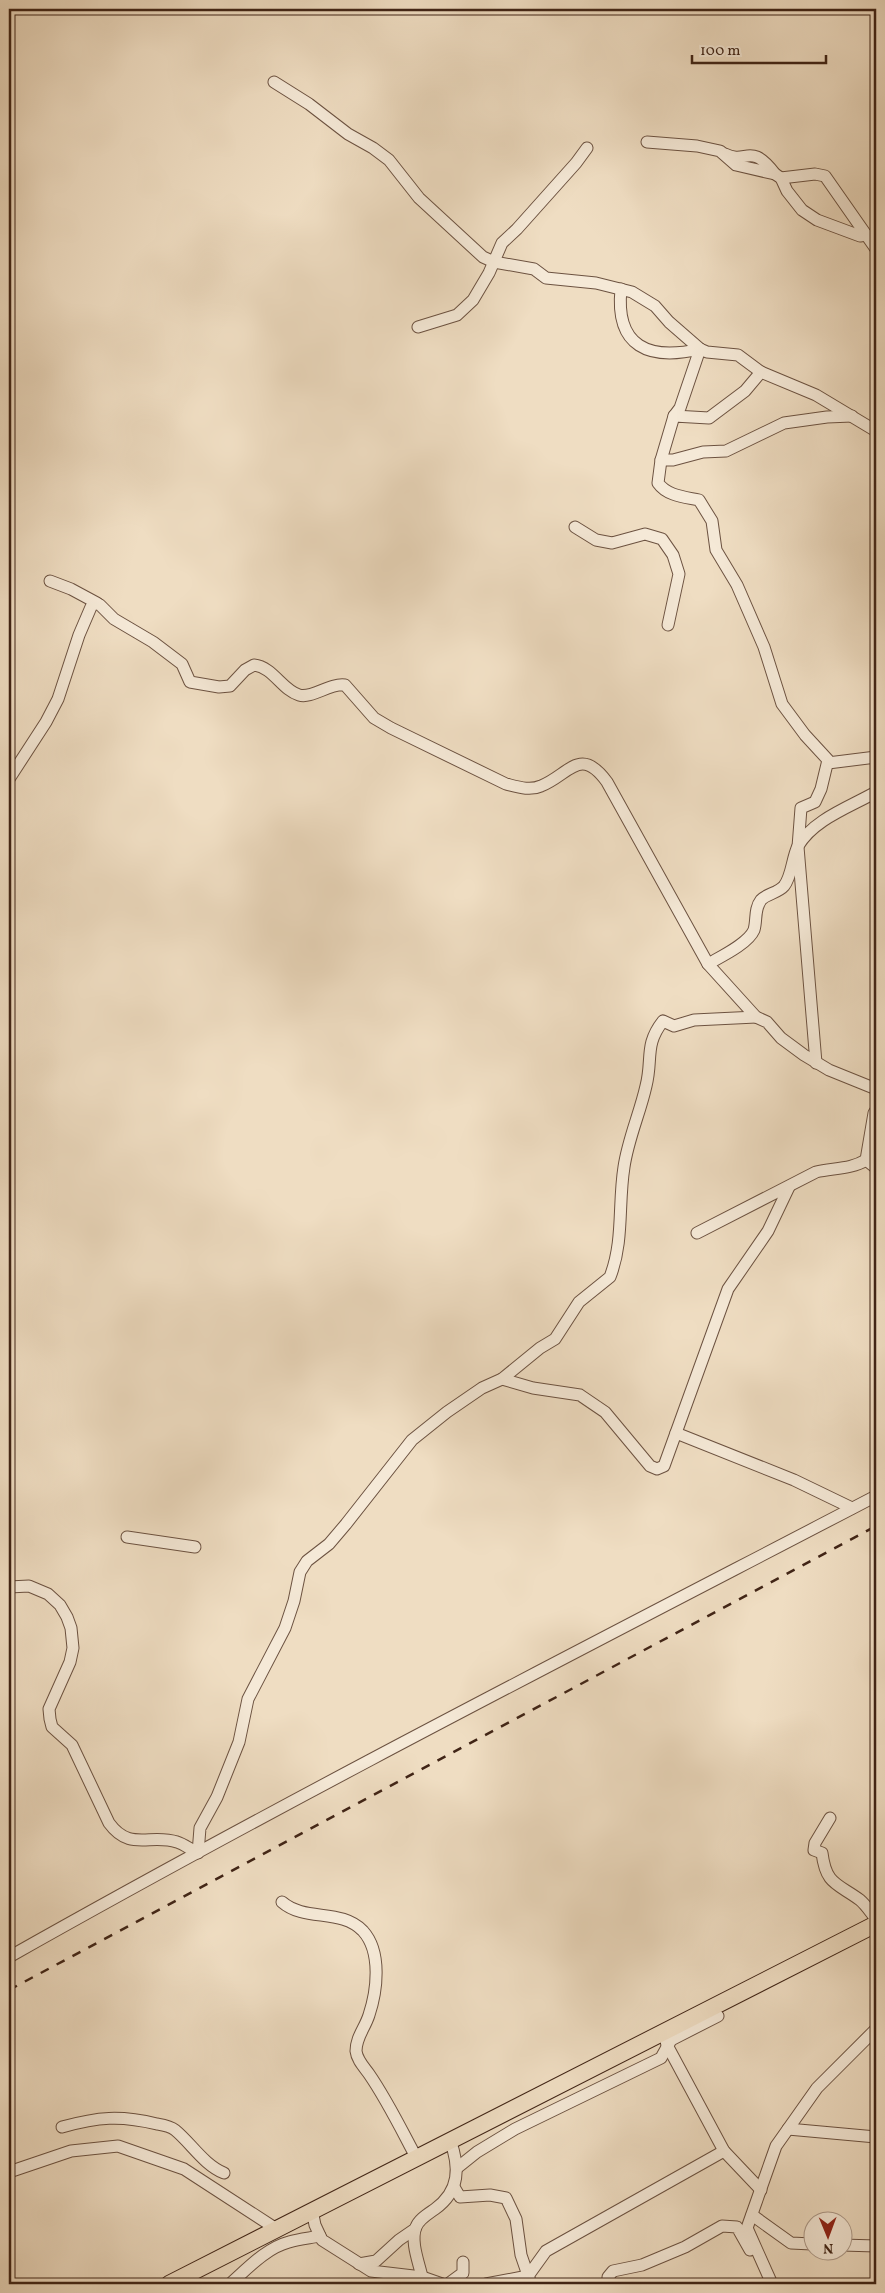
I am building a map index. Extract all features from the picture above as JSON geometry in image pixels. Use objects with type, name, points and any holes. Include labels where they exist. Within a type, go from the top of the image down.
[{"type":"highway","points":[[169,2284],[278,2230],[312,2210],[450,2140],[666,2038],[876,1924]]},
{"type":"street","points":[[274,82],[389,160],[419,198],[483,257],[494,262],[534,270],[546,278],[596,283],[621,289],[645,299],[655,306],[669,322],[700,350]]},
{"type":"street","points":[[646,142],[697,146],[720,151],[732,157],[759,156],[778,176],[802,210],[816,220],[860,236],[866,235]]},
{"type":"street","points":[[418,327],[457,315],[473,300],[489,273],[502,243],[517,229],[587,148]]},
{"type":"street","points":[[778,176],[819,174],[825,176],[876,249]]},
{"type":"street","points":[[621,289],[620,315],[636,345],[644,350],[670,353],[700,350],[738,355],[761,372],[816,395],[876,431]]},
{"type":"street","points":[[700,350],[680,408],[674,416],[661,460],[658,484],[660,488],[678,497],[699,500],[710,516],[716,550],[737,585],[764,647],[782,704],[828,763],[824,772],[821,789],[815,802],[801,808],[798,847],[816,1063]]},
{"type":"street","points":[[674,416],[709,418],[745,391],[761,372]]},
{"type":"street","points":[[661,460],[673,460],[703,452],[726,451],[784,422],[852,416]]},
{"type":"street","points":[[575,527],[596,540],[612,543],[646,534],[662,539],[673,555],[679,574],[668,625]]},
{"type":"street","points":[[50,582],[71,589],[97,603],[114,619],[153,642],[182,664],[190,682],[225,687],[233,684],[245,670],[254,665],[266,669],[294,693],[302,696],[324,688],[345,685],[374,718],[391,728],[506,784],[526,789],[540,787],[566,769],[578,764],[591,765],[600,772],[607,782],[708,964],[756,1017],[767,1022],[781,1038],[816,1063],[876,1089]]},
{"type":"street","points":[[9,779],[46,722],[58,699],[90,607],[92,604],[97,603]]},
{"type":"street","points":[[828,763],[876,757]]},
{"type":"street","points":[[708,964],[730,952],[746,940],[754,930],[756,913],[762,900],[784,886],[798,847],[808,834],[824,820],[876,792]]},
{"type":"street","points":[[198,1853],[200,1828],[218,1797],[239,1742],[248,1699],[255,1682],[285,1628],[294,1601],[300,1572],[307,1561],[329,1544],[412,1440],[446,1412],[482,1388],[502,1379],[540,1348],[555,1340],[579,1302],[610,1277],[622,1220],[622,1185],[627,1150],[647,1084],[653,1034],[663,1021],[674,1026],[694,1020],[756,1017]]},
{"type":"street","points":[[697,1232],[790,1187],[816,1172],[859,1165],[866,1160],[876,1110]]},
{"type":"street","points":[[866,1160],[876,1168]]},
{"type":"street","points":[[502,1379],[532,1388],[580,1395],[605,1412],[650,1466],[657,1468],[664,1466],[728,1289],[768,1231],[790,1187]]},
{"type":"street","points":[[676,1433],[794,1480],[852,1508]]},
{"type":"street","points":[[9,1957],[198,1853],[531,1675],[876,1496]]},
{"type":"street","points":[[127,1536],[195,1547]]},
{"type":"street","points":[[9,1586],[29,1586],[48,1594],[60,1605],[67,1617],[71,1628],[73,1648],[70,1662],[49,1709],[50,1719],[52,1727],[72,1745],[109,1823],[124,1838],[176,1842],[198,1853]]},
{"type":"street","points":[[830,1818],[815,1843],[814,1850],[822,1853],[824,1870],[834,1883],[863,1902],[876,1919]]},
{"type":"street","points":[[282,1902],[295,1911],[337,1917],[348,1921],[362,1930],[371,1942],[375,1974],[372,2002],[357,2043],[356,2054],[385,2100],[416,2158]]},
{"type":"street","points":[[666,2038],[671,2040],[718,2016]]},
{"type":"street","points":[[771,2284],[747,2228],[776,2146],[817,2088],[876,2029]]},
{"type":"street","points":[[666,2038],[724,2151],[761,2190]]},
{"type":"street","points":[[457,2168],[477,2152],[515,2129],[661,2058],[666,2038]]},
{"type":"street","points":[[62,2127],[85,2120],[115,2117],[140,2120],[173,2128],[214,2169],[224,2173]]},
{"type":"street","points":[[788,2130],[876,2137]]},
{"type":"street","points":[[359,2264],[376,2261],[399,2240],[415,2229],[420,2220],[445,2202],[454,2187],[457,2168],[456,2156],[450,2140]]},
{"type":"street","points":[[9,2172],[71,2151],[118,2146],[184,2169],[278,2230]]},
{"type":"street","points":[[529,2280],[546,2252],[724,2151]]},
{"type":"street","points":[[454,2187],[460,2197],[490,2195],[506,2198],[516,2219],[521,2255],[529,2280]]},
{"type":"street","points":[[312,2210],[320,2236],[371,2271],[422,2277],[442,2284]]},
{"type":"street","points":[[752,2214],[791,2243],[802,2244]]},
{"type":"street","points":[[608,2284],[608,2277],[613,2271],[651,2261],[685,2247],[722,2226],[737,2227],[771,2284]]},
{"type":"street","points":[[415,2229],[416,2248],[422,2277]]},
{"type":"street","points":[[230,2284],[259,2259],[288,2242],[320,2236]]},
{"type":"street","points":[[852,2245],[876,2246]]},
{"type":"street","points":[[448,2284],[463,2273],[463,2262]]},
{"type":"street","points":[[486,2284],[529,2280]]},
{"type":"railway","points":[[9,1990],[876,1526]]}]
